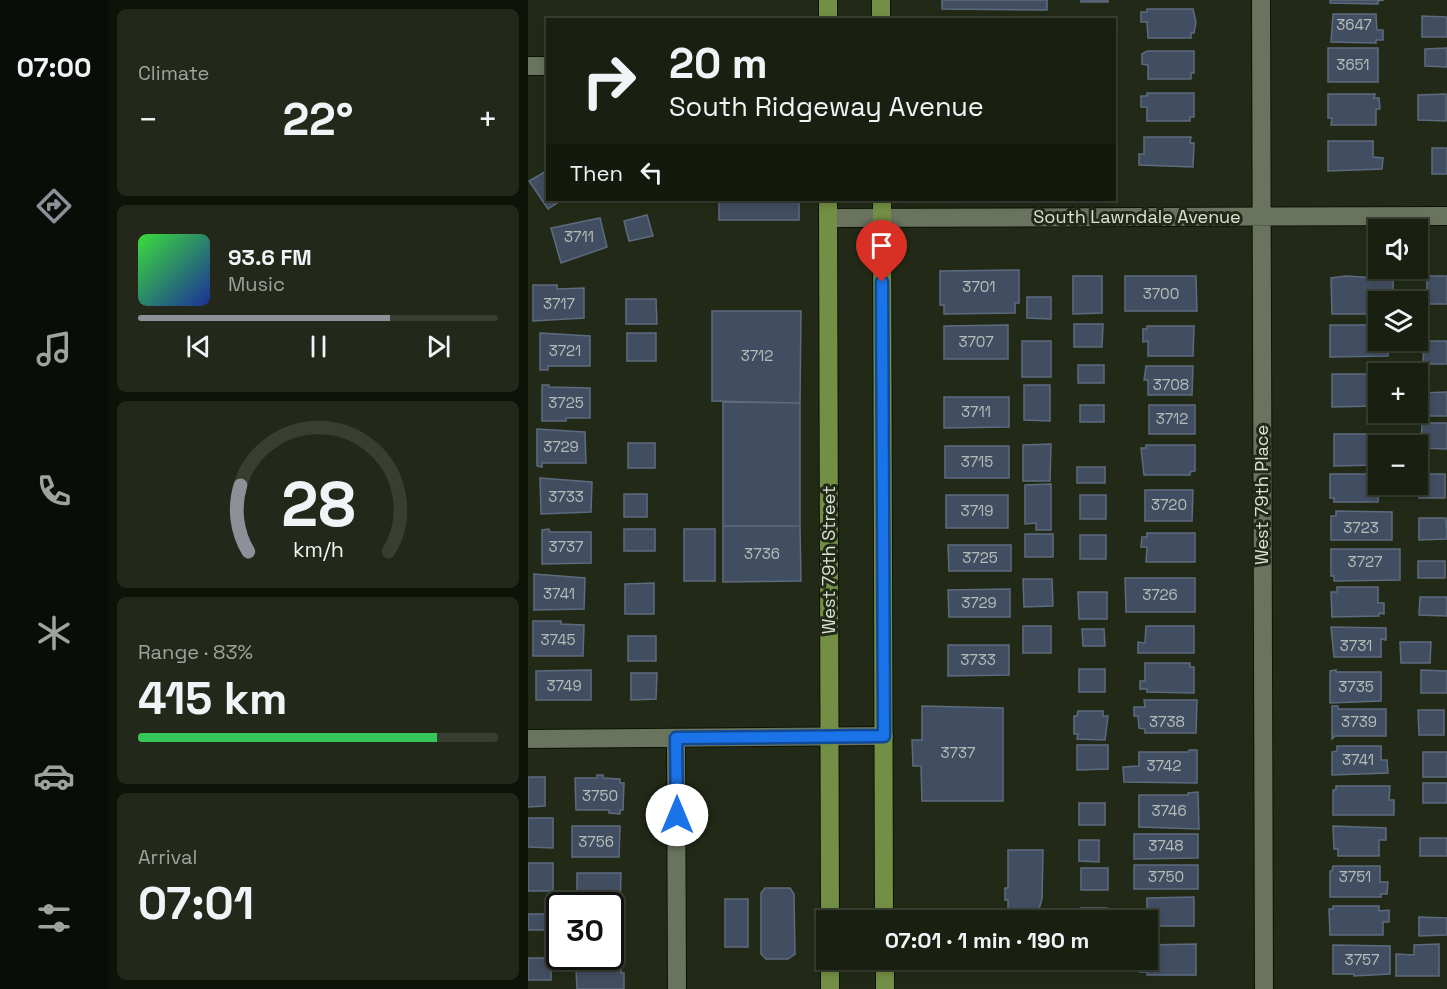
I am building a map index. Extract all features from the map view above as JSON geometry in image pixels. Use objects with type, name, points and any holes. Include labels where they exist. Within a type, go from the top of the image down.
[{"type":"main road","points":[[828,0],[828,18]]},
{"type":"main road","points":[[881,0],[881,18]]},
{"type":"main road","name":"West 79th Street","points":[[828,201],[830,910]]},
{"type":"main road","points":[[882,201],[884,910]]},
{"type":"main road","points":[[830,970],[830,989]]},
{"type":"main road","points":[[885,970],[885,989]]},
{"type":"street","name":"West 79th Place","points":[[1261,0],[1264,989]]},
{"type":"street","points":[[528,66],[546,66]]},
{"type":"street","name":"South Lawndale Avenue","points":[[828,219],[1447,216]]},
{"type":"street","points":[[528,739],[884,736]]},
{"type":"street","points":[[676,738],[677,989]]},
{"type":"building","points":[[942,0],[1047,0],[1047,10],[942,9]]},
{"type":"building","points":[[1081,0],[1108,0],[1108,2],[1081,2]]},
{"type":"building","points":[[1330,0],[1384,0],[1378,1],[1378,4],[1330,3]]},
{"type":"building","points":[[1147,9],[1193,9],[1196,22],[1194,33],[1191,33],[1191,38],[1148,38],[1147,22],[1141,22],[1141,12],[1147,12]]},
{"type":"building","points":[[1333,14],[1376,14],[1377,30],[1383,30],[1383,40],[1376,40],[1376,43],[1331,42]]},
{"type":"building","points":[[1422,16],[1447,17],[1447,37],[1422,37]]},
{"type":"building","points":[[1328,48],[1378,48],[1378,82],[1328,82]]},
{"type":"building","points":[[1447,48],[1447,67],[1425,66],[1425,49]]},
{"type":"building","points":[[1147,51],[1194,51],[1194,73],[1191,73],[1191,79],[1148,79],[1148,65],[1142,64],[1142,54]]},
{"type":"building","points":[[1147,93],[1194,93],[1194,117],[1190,117],[1190,121],[1147,121],[1147,107],[1141,107],[1141,96],[1147,96]]},
{"type":"building","points":[[1328,94],[1375,94],[1374,98],[1379,98],[1380,109],[1376,109],[1376,125],[1331,125],[1332,118],[1328,118]]},
{"type":"building","points":[[1446,94],[1446,121],[1418,120],[1418,95]]},
{"type":"building","points":[[1144,137],[1191,137],[1190,143],[1194,143],[1193,167],[1139,165],[1139,154],[1144,154]]},
{"type":"building","points":[[1328,141],[1373,141],[1373,157],[1383,158],[1382,169],[1328,171]]},
{"type":"building","points":[[1432,148],[1447,148],[1447,174],[1432,174]]},
{"type":"building","points":[[546,171],[546,201],[560,201],[548,209],[529,181]]},
{"type":"building","points":[[719,201],[799,201],[799,220],[719,220]]},
{"type":"building","points":[[647,215],[653,236],[629,241],[624,221]]},
{"type":"building","points":[[600,218],[607,247],[561,263],[551,228]]},
{"type":"building","points":[[1019,270],[1019,303],[1015,303],[1015,313],[944,314],[944,305],[940,305],[940,271]]},
{"type":"building","points":[[1073,276],[1102,276],[1102,313],[1073,314]]},
{"type":"building","points":[[1125,276],[1196,276],[1197,311],[1125,311]]},
{"type":"building","points":[[1346,276],[1393,279],[1393,291],[1368,291],[1368,314],[1332,314],[1331,278]]},
{"type":"building","points":[[1428,276],[1447,276],[1447,304],[1428,304]]},
{"type":"building","points":[[533,285],[557,285],[557,289],[584,288],[584,318],[533,321]]},
{"type":"building","points":[[1027,297],[1051,297],[1051,319],[1027,318]]},
{"type":"building","points":[[626,299],[656,299],[657,324],[626,324]]},
{"type":"building","points":[[712,311],[801,311],[800,403],[712,401]]},
{"type":"building","points":[[1074,324],[1103,324],[1102,347],[1074,347]]},
{"type":"building","points":[[1008,325],[1008,359],[944,359],[944,326]]},
{"type":"building","points":[[1330,325],[1368,325],[1368,351],[1396,351],[1388,352],[1388,356],[1330,357]]},
{"type":"building","points":[[1147,326],[1194,326],[1193,356],[1148,356],[1148,341],[1143,342],[1143,329],[1147,329]]},
{"type":"building","points":[[540,333],[590,336],[590,366],[548,366],[548,370],[540,370]]},
{"type":"building","points":[[627,333],[656,333],[656,361],[627,361]]},
{"type":"building","points":[[1022,341],[1051,341],[1051,377],[1022,377]]},
{"type":"building","points":[[1428,341],[1447,341],[1447,364],[1423,363],[1424,351],[1428,351]]},
{"type":"building","points":[[1078,365],[1104,365],[1104,383],[1078,383]]},
{"type":"building","points":[[1146,366],[1193,366],[1192,395],[1148,395],[1148,380],[1144,380]]},
{"type":"building","points":[[1332,374],[1368,374],[1368,406],[1332,407]]},
{"type":"building","points":[[542,385],[590,388],[590,418],[542,421]]},
{"type":"building","points":[[1024,385],[1050,385],[1050,421],[1024,420]]},
{"type":"building","points":[[1447,392],[1447,416],[1428,416],[1428,393]]},
{"type":"building","points":[[944,397],[1009,397],[1009,427],[944,428]]},
{"type":"building","points":[[723,402],[800,403],[800,526],[723,526]]},
{"type":"building","points":[[1080,405],[1104,405],[1104,422],[1080,422]]},
{"type":"building","points":[[1149,405],[1195,405],[1195,434],[1149,434]]},
{"type":"building","points":[[1422,423],[1447,423],[1447,449],[1428,448],[1428,435],[1422,435]]},
{"type":"building","points":[[537,429],[585,432],[586,463],[542,463],[542,467],[537,466]]},
{"type":"building","points":[[1334,434],[1379,434],[1368,435],[1368,465],[1334,466]]},
{"type":"building","points":[[628,443],[655,443],[655,468],[628,468]]},
{"type":"building","points":[[1051,444],[1050,481],[1023,481],[1023,445]]},
{"type":"building","points":[[1146,445],[1195,445],[1195,471],[1190,472],[1190,475],[1144,475],[1141,448],[1146,448]]},
{"type":"building","points":[[945,446],[1009,446],[1009,478],[945,478]]},
{"type":"building","points":[[1077,467],[1105,467],[1105,483],[1077,483]]},
{"type":"building","points":[[1330,474],[1368,474],[1368,495],[1378,495],[1378,502],[1334,502],[1334,498],[1330,498]]},
{"type":"building","points":[[1428,474],[1445,474],[1445,498],[1419,498],[1419,495],[1428,495]]},
{"type":"building","points":[[540,478],[592,482],[591,512],[541,514]]},
{"type":"building","points":[[1051,484],[1051,530],[1036,530],[1036,523],[1025,524],[1025,485]]},
{"type":"building","points":[[1145,490],[1193,490],[1192,521],[1145,521]]},
{"type":"building","points":[[624,494],[647,494],[647,517],[624,517]]},
{"type":"building","points":[[946,495],[1008,495],[1008,528],[946,528]]},
{"type":"building","points":[[1080,495],[1106,495],[1106,519],[1080,519]]},
{"type":"building","points":[[1336,511],[1392,512],[1392,540],[1331,540],[1331,516],[1336,516]]},
{"type":"building","points":[[1419,518],[1446,518],[1447,539],[1419,540]]},
{"type":"building","points":[[723,526],[800,526],[801,581],[723,582]]},
{"type":"building","points":[[549,529],[550,532],[591,532],[591,563],[542,564],[542,530]]},
{"type":"building","points":[[624,529],[655,529],[655,551],[624,551]]},
{"type":"building","points":[[684,529],[715,529],[715,581],[684,581]]},
{"type":"building","points":[[1147,533],[1195,533],[1195,562],[1146,562],[1147,547],[1141,547],[1142,537],[1147,537]]},
{"type":"building","points":[[1025,534],[1053,534],[1053,557],[1025,557]]},
{"type":"building","points":[[1080,535],[1106,535],[1106,559],[1080,559]]},
{"type":"building","points":[[948,545],[1011,545],[1011,571],[949,571]]},
{"type":"building","points":[[1331,549],[1400,549],[1400,580],[1334,581],[1334,576],[1331,576]]},
{"type":"building","points":[[1418,561],[1445,561],[1445,578],[1418,578]]},
{"type":"building","points":[[534,574],[585,578],[584,609],[534,610]]},
{"type":"building","points":[[1125,578],[1195,578],[1195,612],[1126,612]]},
{"type":"building","points":[[1023,579],[1052,579],[1053,606],[1024,607]]},
{"type":"building","points":[[654,583],[654,614],[625,614],[625,584]]},
{"type":"building","points":[[1337,587],[1378,587],[1378,603],[1384,603],[1384,614],[1332,617],[1331,592],[1337,592]]},
{"type":"building","points":[[1010,589],[1010,617],[949,617],[948,590]]},
{"type":"building","points":[[1078,592],[1107,592],[1107,619],[1079,619]]},
{"type":"building","points":[[1420,597],[1447,597],[1447,616],[1419,615]]},
{"type":"building","points":[[533,621],[561,621],[561,624],[584,625],[583,656],[533,656]]},
{"type":"building","points":[[1023,626],[1051,626],[1051,653],[1023,653]]},
{"type":"building","points":[[1146,626],[1194,626],[1194,653],[1138,653],[1138,642],[1145,643]]},
{"type":"building","points":[[1331,627],[1386,628],[1386,640],[1381,639],[1381,657],[1334,657]]},
{"type":"building","points":[[1082,629],[1104,629],[1105,646],[1083,646]]},
{"type":"building","points":[[628,636],[656,636],[656,661],[628,661]]},
{"type":"building","points":[[1400,642],[1431,642],[1430,663],[1401,663]]},
{"type":"building","points":[[948,645],[1009,645],[1009,675],[948,676]]},
{"type":"building","points":[[1145,663],[1190,663],[1190,667],[1194,667],[1194,693],[1147,692],[1147,689],[1140,689],[1140,681],[1145,681]]},
{"type":"building","points":[[1079,669],[1105,669],[1105,692],[1079,692]]},
{"type":"building","points":[[591,670],[591,700],[536,700],[536,671]]},
{"type":"building","points":[[1336,670],[1336,672],[1381,672],[1381,701],[1330,703],[1330,671]]},
{"type":"building","points":[[1421,670],[1447,671],[1447,693],[1421,693]]},
{"type":"building","points":[[631,673],[657,673],[656,699],[631,700]]},
{"type":"building","points":[[1144,700],[1197,700],[1196,733],[1145,733],[1145,729],[1139,728],[1138,716],[1134,716],[1134,707],[1145,707]]},
{"type":"building","points":[[922,706],[1003,708],[1003,801],[922,801],[921,766],[913,766],[912,740],[922,740]]},
{"type":"building","points":[[1332,706],[1338,706],[1338,709],[1386,709],[1386,736],[1335,736],[1332,739]]},
{"type":"building","points":[[1418,710],[1444,710],[1444,735],[1419,735]]},
{"type":"building","points":[[1078,711],[1103,711],[1103,716],[1108,716],[1105,740],[1077,739],[1078,734],[1074,734],[1074,716],[1077,716]]},
{"type":"building","points":[[1077,745],[1108,745],[1108,769],[1077,770]]},
{"type":"building","points":[[1337,746],[1381,746],[1381,760],[1387,760],[1388,773],[1332,775],[1332,752],[1337,751]]},
{"type":"building","points":[[1189,750],[1197,750],[1197,783],[1124,782],[1123,767],[1139,766],[1139,752],[1189,752]]},
{"type":"building","points":[[1423,752],[1447,752],[1447,777],[1423,777]]},
{"type":"building","points":[[597,775],[603,775],[603,778],[620,779],[620,783],[624,783],[623,810],[620,810],[620,814],[609,813],[609,810],[576,810],[575,778],[597,778]]},
{"type":"building","points":[[528,777],[545,777],[545,806],[528,807]]},
{"type":"building","points":[[1423,783],[1447,783],[1447,803],[1423,803]]},
{"type":"building","points":[[1336,786],[1390,786],[1389,800],[1394,800],[1394,815],[1333,815],[1333,790],[1336,790]]},
{"type":"building","points":[[1198,792],[1199,829],[1139,827],[1139,795],[1188,795],[1188,793]]},
{"type":"building","points":[[1079,803],[1105,803],[1105,825],[1079,825]]},
{"type":"building","points":[[528,818],[553,818],[553,848],[528,847]]},
{"type":"building","points":[[572,826],[620,826],[619,857],[572,857]]},
{"type":"building","points":[[1333,826],[1386,828],[1386,840],[1379,840],[1379,856],[1338,856],[1338,849],[1334,849]]},
{"type":"building","points":[[1134,834],[1198,834],[1198,858],[1134,859]]},
{"type":"building","points":[[1420,838],[1447,838],[1447,856],[1420,856]]},
{"type":"building","points":[[1079,840],[1099,840],[1099,862],[1079,861]]},
{"type":"building","points":[[1008,850],[1043,850],[1042,899],[1039,910],[1008,910],[1005,888],[1008,888]]},
{"type":"building","points":[[528,863],[553,863],[553,891],[528,891]]},
{"type":"building","points":[[1134,865],[1198,865],[1198,889],[1134,889]]},
{"type":"building","points":[[1333,866],[1380,866],[1380,882],[1388,882],[1387,894],[1381,894],[1381,897],[1330,897],[1330,871]]},
{"type":"building","points":[[1081,868],[1108,868],[1108,890],[1081,890]]},
{"type":"building","points":[[577,873],[621,873],[620,892],[577,892]]},
{"type":"building","points":[[765,888],[790,888],[794,894],[795,954],[788,959],[766,959],[761,954],[761,893]]},
{"type":"building","points":[[1194,897],[1194,926],[1158,926],[1158,910],[1147,910],[1147,898]]},
{"type":"building","points":[[725,899],[748,899],[748,947],[725,947]]},
{"type":"building","points":[[1333,906],[1379,906],[1379,911],[1389,910],[1389,922],[1383,922],[1383,935],[1330,935],[1329,909],[1333,909]]},
{"type":"building","points":[[1081,908],[1107,908],[1107,910],[1081,910]]},
{"type":"building","points":[[528,914],[546,914],[546,930],[528,930]]},
{"type":"building","points":[[1419,917],[1447,918],[1447,935],[1419,936]]},
{"type":"building","points":[[1196,944],[1196,975],[1147,975],[1147,972],[1140,972],[1140,970],[1158,970],[1158,945]]},
{"type":"building","points":[[1439,944],[1439,976],[1396,976],[1396,954],[1414,955],[1414,945]]},
{"type":"building","points":[[1333,945],[1390,946],[1390,974],[1354,976],[1354,974],[1333,974]]},
{"type":"building","points":[[528,958],[546,958],[546,970],[551,970],[551,980],[528,980]]},
{"type":"building","points":[[576,970],[621,970],[621,973],[624,973],[624,989],[577,989]]},
{"type":"building","points":[[1078,970],[1109,970],[1109,971]]},
{"type":"route","points":[[677,815],[676,738],[884,736],[882,282]]}]
